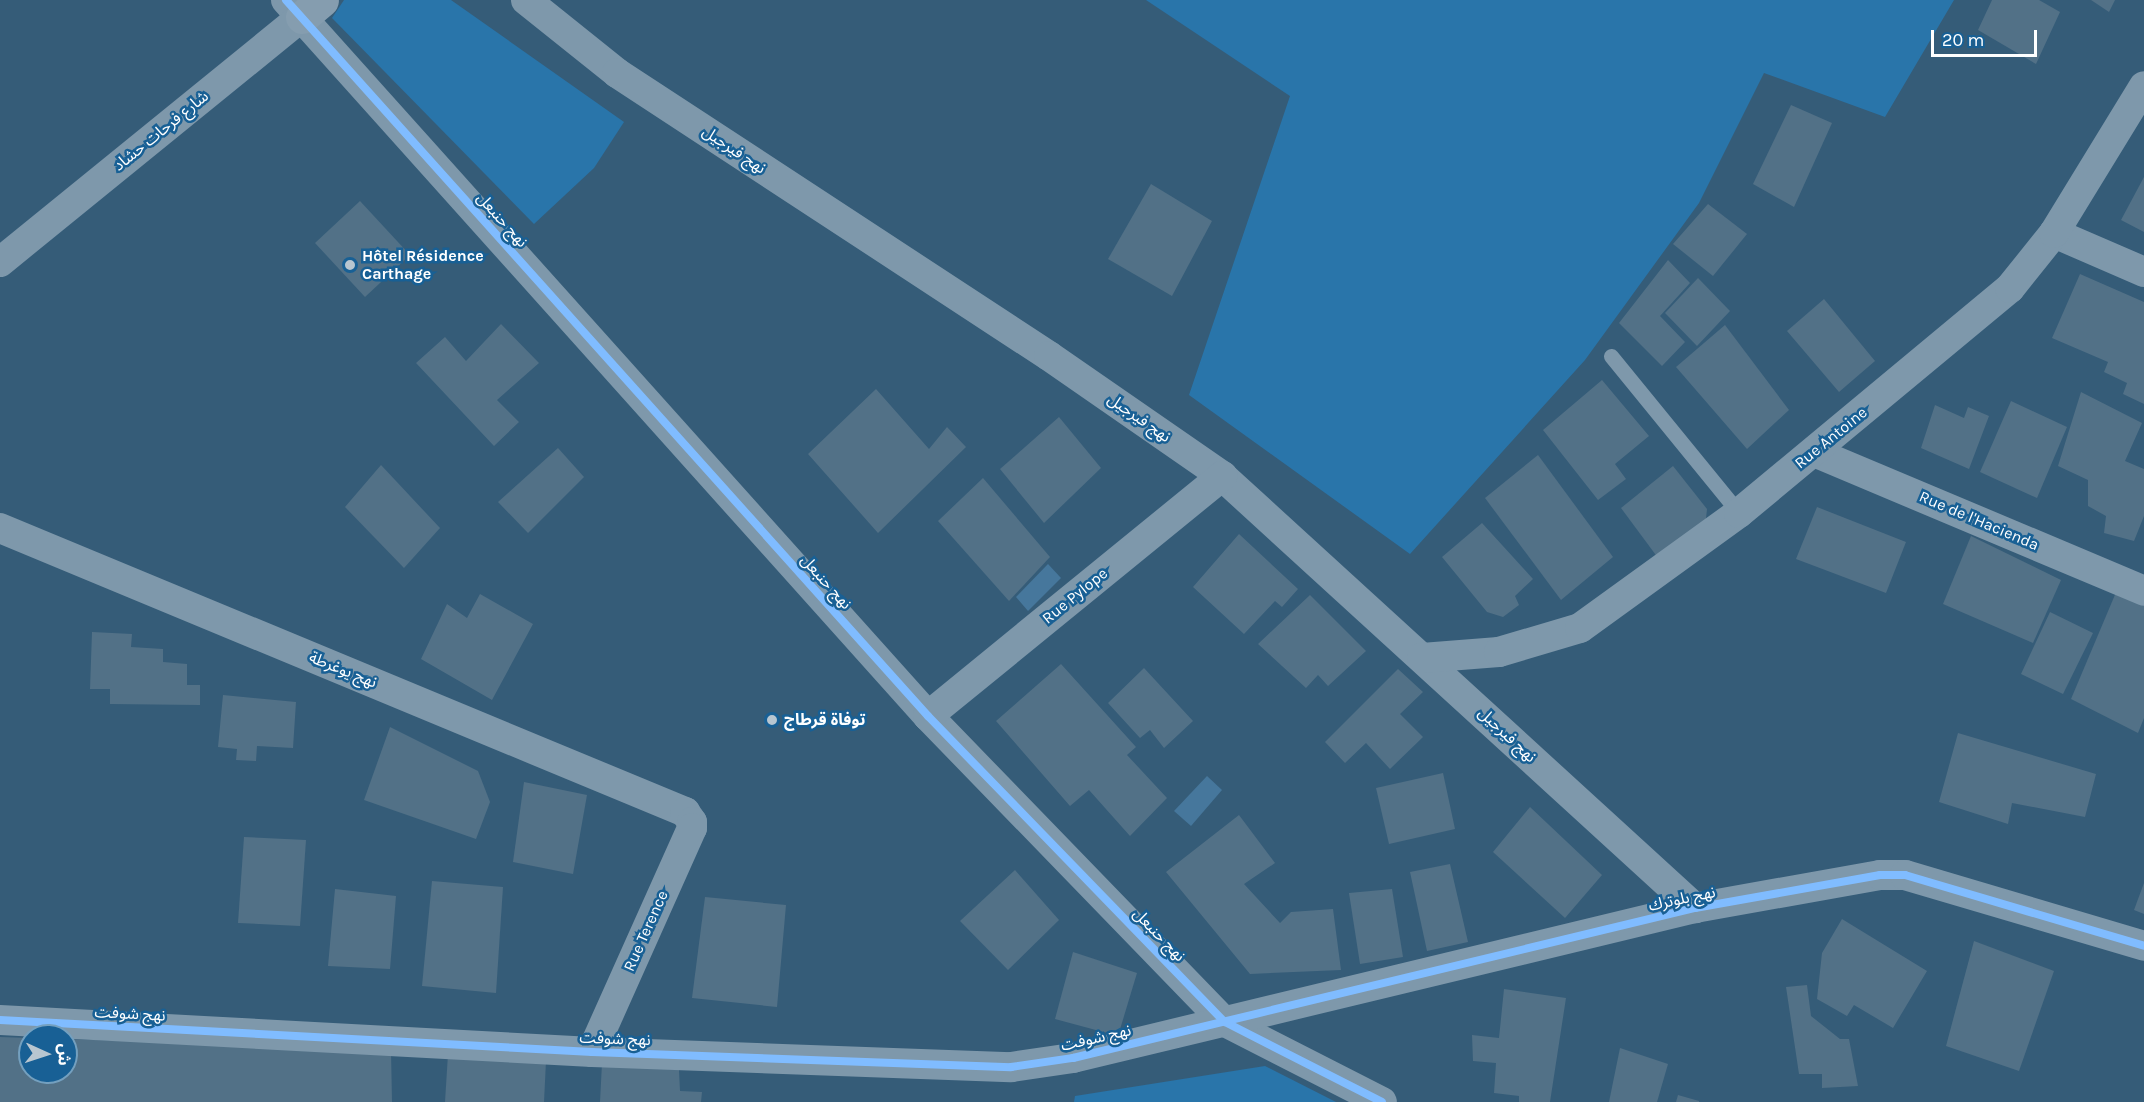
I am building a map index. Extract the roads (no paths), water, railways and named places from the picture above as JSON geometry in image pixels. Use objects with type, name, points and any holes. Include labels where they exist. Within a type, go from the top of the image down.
[{"type":"street","name":"نهج فيرجيل","points":[[526,0],[617,73],[1049,356],[1222,476],[1695,908]]},
{"type":"street","name":"شارع فرحات حشاد","points":[[0,262],[303,6]]},
{"type":"street","name":"نهج حنبعل","points":[[303,6],[928,716],[1225,1022],[1382,1102]]},
{"type":"street","name":"Rue Antoine","points":[[1422,658],[1499,652],[1580,628],[1739,513],[1971,324],[2010,288],[2054,233],[2144,86]]},
{"type":"street","points":[[2054,233],[2144,272]]},
{"type":"street","name":"Rue de l'Hacienda","points":[[1814,452],[2144,591]]},
{"type":"street","name":"Rue Pylope","points":[[928,716],[1222,476]]},
{"type":"street","name":"نهج يوغرطة","points":[[0,528],[685,812]]},
{"type":"street","name":"Rue Terence","points":[[592,1052],[692,828],[693,822],[685,812]]},
{"type":"street","name":"نهج بلوترك","points":[[1225,1022],[1695,908],[1880,875],[1905,875],[2144,946]]},
{"type":"street","name":"نهج شوفت","points":[[0,1020],[592,1052],[1011,1067],[1063,1060],[1225,1022]]},
{"type":"lane","points":[[1611,356],[1739,513]]},
{"type":"place","name":"Hôtel Résidence Carthage","points":[[350,265]]},
{"type":"place","name":"توفاة قرطاج","points":[[772,720]]}]
